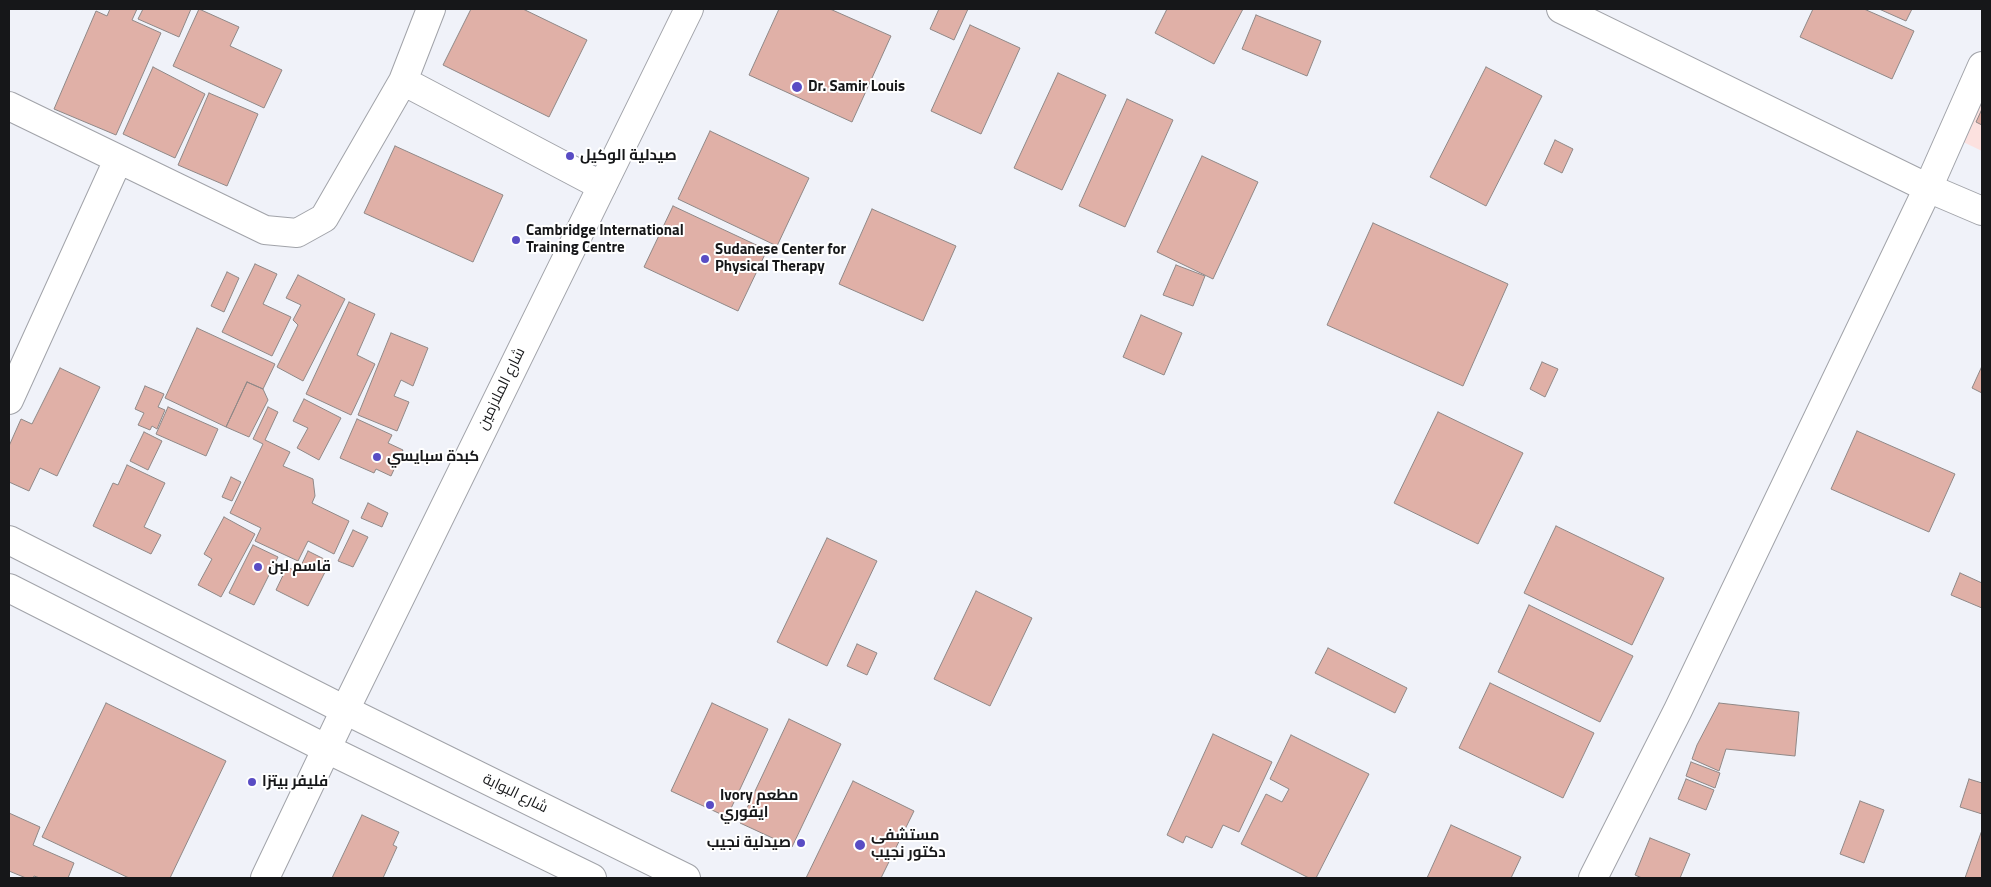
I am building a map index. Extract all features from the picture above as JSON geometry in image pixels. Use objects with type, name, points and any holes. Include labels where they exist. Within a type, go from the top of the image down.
[{"type":"street","points":[[9,106],[265,230],[297,233],[324,218],[403,81],[431,9]]},
{"type":"street","name":"شارع الملازمين","points":[[265,878],[345,710],[689,9]]},
{"type":"street","points":[[1561,9],[1928,188],[1982,212]]},
{"type":"street","points":[[1593,878],[1686,692],[1928,188],[1982,66]]},
{"type":"street","points":[[403,81],[602,186]]},
{"type":"street","points":[[9,400],[118,160]]},
{"type":"street","name":"شارع البوابة","points":[[9,540],[345,710],[686,878]]},
{"type":"street","points":[[9,588],[327,750],[592,878]]},
{"type":"shaded area","points":[[1982,82],[1982,151],[1957,139]]},
{"type":"building","points":[[110,9],[137,9],[132,20],[161,33],[116,135],[54,109],[96,11],[107,16]]},
{"type":"building","points":[[143,9],[191,9],[179,37],[138,19]]},
{"type":"building","points":[[199,9],[239,27],[230,46],[282,70],[264,108],[173,66]]},
{"type":"building","points":[[471,9],[523,9],[587,40],[549,117],[443,65]]},
{"type":"building","points":[[779,9],[830,9],[891,36],[852,122],[749,75]]},
{"type":"building","points":[[939,9],[968,9],[954,40],[930,29]]},
{"type":"building","points":[[1167,9],[1243,9],[1214,64],[1155,33]]},
{"type":"building","points":[[1813,9],[1864,9],[1914,31],[1892,79],[1800,37]]},
{"type":"building","points":[[1879,9],[1912,9],[1906,21]]},
{"type":"building","points":[[1256,15],[1321,41],[1307,76],[1242,49]]},
{"type":"building","points":[[970,25],[1020,48],[981,134],[931,111]]},
{"type":"building","points":[[153,67],[205,94],[175,158],[123,134]]},
{"type":"building","points":[[1486,67],[1542,96],[1486,206],[1430,177]]},
{"type":"building","points":[[1058,73],[1106,95],[1062,190],[1014,168]]},
{"type":"building","points":[[209,93],[258,114],[227,186],[178,165]]},
{"type":"building","points":[[1127,99],[1173,120],[1125,227],[1079,206]]},
{"type":"building","points":[[1982,109],[1982,125],[1976,122]]},
{"type":"building","points":[[710,131],[809,178],[777,246],[678,199]]},
{"type":"building","points":[[1555,140],[1573,149],[1562,173],[1544,164]]},
{"type":"building","points":[[395,146],[503,195],[473,262],[364,213]]},
{"type":"building","points":[[1202,156],[1258,182],[1213,279],[1157,252]]},
{"type":"building","name":"Sudanese Center for Physical Therapy","points":[[673,206],[767,250],[738,311],[644,267]]},
{"type":"building","points":[[872,209],[956,246],[923,321],[839,284]]},
{"type":"building","points":[[1373,223],[1508,284],[1463,386],[1327,325]]},
{"type":"building","points":[[255,264],[277,274],[263,304],[291,317],[272,356],[222,332]]},
{"type":"building","points":[[1176,265],[1205,276],[1193,306],[1163,295]]},
{"type":"building","points":[[227,272],[239,278],[224,312],[211,306]]},
{"type":"building","points":[[298,275],[345,299],[303,381],[277,367],[298,325],[293,320],[301,305],[286,298]]},
{"type":"building","points":[[349,302],[375,314],[357,355],[375,364],[351,415],[306,394]]},
{"type":"building","points":[[1141,315],[1182,333],[1164,375],[1123,357]]},
{"type":"building","points":[[197,328],[275,364],[263,389],[247,382],[226,427],[165,398]]},
{"type":"building","points":[[391,333],[428,348],[413,386],[401,380],[394,396],[409,402],[397,431],[358,415]]},
{"type":"building","points":[[1542,362],[1558,369],[1545,397],[1530,389]]},
{"type":"building","points":[[1982,366],[1982,393],[1972,388]]},
{"type":"building","points":[[60,368],[100,387],[57,476],[40,468],[29,491],[9,482],[9,446],[21,419],[32,424]]},
{"type":"building","points":[[247,382],[263,389],[268,400],[249,437],[226,427]]},
{"type":"building","points":[[145,386],[164,394],[158,407],[165,410],[157,429],[152,426],[150,430],[138,425],[144,413],[135,409]]},
{"type":"building","points":[[304,399],[341,418],[319,460],[297,448],[308,428],[293,421]]},
{"type":"building","points":[[168,407],[218,429],[206,456],[156,434]]},
{"type":"building","points":[[268,407],[278,412],[265,440],[290,452],[283,466],[313,479],[315,496],[312,503],[349,521],[334,554],[308,541],[298,561],[255,541],[261,528],[230,513],[263,444],[253,439]]},
{"type":"building","points":[[1438,412],[1523,453],[1478,544],[1394,503]]},
{"type":"building","points":[[357,419],[392,435],[388,443],[403,450],[391,476],[376,469],[374,473],[340,458]]},
{"type":"building","points":[[1857,431],[1955,474],[1929,532],[1831,489]]},
{"type":"building","points":[[144,432],[162,441],[148,470],[130,461]]},
{"type":"building","points":[[127,465],[165,483],[144,527],[161,535],[151,554],[93,526],[113,483],[118,485]]},
{"type":"building","points":[[231,477],[241,482],[232,501],[222,497]]},
{"type":"building","points":[[368,503],[388,513],[382,527],[361,518]]},
{"type":"building","points":[[224,517],[255,534],[221,597],[198,585],[212,559],[204,554]]},
{"type":"building","points":[[1556,526],[1664,578],[1632,645],[1524,593]]},
{"type":"building","points":[[353,530],[368,537],[353,567],[338,561]]},
{"type":"building","points":[[827,538],[877,561],[827,666],[777,642]]},
{"type":"building","points":[[253,545],[278,557],[254,605],[229,593]]},
{"type":"building","points":[[308,551],[330,562],[308,606],[276,590],[287,567],[298,572]]},
{"type":"building","points":[[1960,573],[1982,583],[1982,608],[1951,595]]},
{"type":"building","points":[[976,591],[1032,618],[990,706],[934,679]]},
{"type":"building","points":[[1529,605],[1633,656],[1600,722],[1498,672]]},
{"type":"building","points":[[857,644],[877,653],[867,675],[847,666]]},
{"type":"building","points":[[1328,648],[1407,688],[1395,713],[1315,673]]},
{"type":"building","points":[[1490,683],[1594,733],[1563,798],[1459,748]]},
{"type":"building","points":[[106,703],[226,761],[170,878],[129,878],[42,837]]},
{"type":"building","points":[[712,703],[768,729],[727,817],[671,791]]},
{"type":"building","points":[[1719,703],[1799,712],[1795,756],[1726,749],[1719,771],[1692,759],[1697,745]]},
{"type":"building","points":[[789,719],[841,744],[792,847],[740,823]]},
{"type":"building","points":[[1213,734],[1272,762],[1239,832],[1223,825],[1212,848],[1186,836],[1183,843],[1167,835]]},
{"type":"building","points":[[1291,735],[1369,774],[1316,878],[1309,878],[1241,844],[1266,794],[1282,802],[1289,789],[1270,779]]},
{"type":"building","points":[[1691,762],[1720,773],[1715,788],[1686,776]]},
{"type":"building","points":[[1686,779],[1714,790],[1706,810],[1678,799]]},
{"type":"building","points":[[1969,779],[1982,783],[1982,814],[1960,807]]},
{"type":"building","name":"مستشفى دكتور نجيب","points":[[853,781],[914,811],[881,878],[806,878]]},
{"type":"building","points":[[1860,801],[1884,810],[1864,863],[1840,854]]},
{"type":"building","points":[[9,813],[40,827],[33,845],[74,863],[68,878],[40,878],[34,876],[33,878],[26,878],[9,871]]},
{"type":"building","points":[[362,815],[399,832],[393,845],[397,847],[383,878],[332,878]]},
{"type":"building","points":[[1451,825],[1521,857],[1511,878],[1427,878]]},
{"type":"building","points":[[1982,830],[1982,878],[1965,878]]},
{"type":"building","points":[[1650,838],[1690,854],[1680,878],[1642,878],[1635,875]]},
{"type":"place","name":"Dr. Samir Louis","points":[[797,87]]},
{"type":"place","name":"صيدلية الوكيل","points":[[570,156]]},
{"type":"place","name":"Cambridge International Training Centre","points":[[516,240]]},
{"type":"place","name":"Sudanese Center for Physical Therapy","points":[[705,259]]},
{"type":"place","name":"كبدة سبايسي","points":[[377,457]]},
{"type":"place","name":"قاسم لبن","points":[[258,567]]},
{"type":"place","name":"فليفر بيتزا","points":[[252,782]]},
{"type":"place","name":"Ivory مطعم ايفوري","points":[[710,805]]},
{"type":"place","name":"صيدلية نجيب","points":[[801,843]]},
{"type":"place","name":"مستشفى دكتور نجيب","points":[[860,845]]}]
